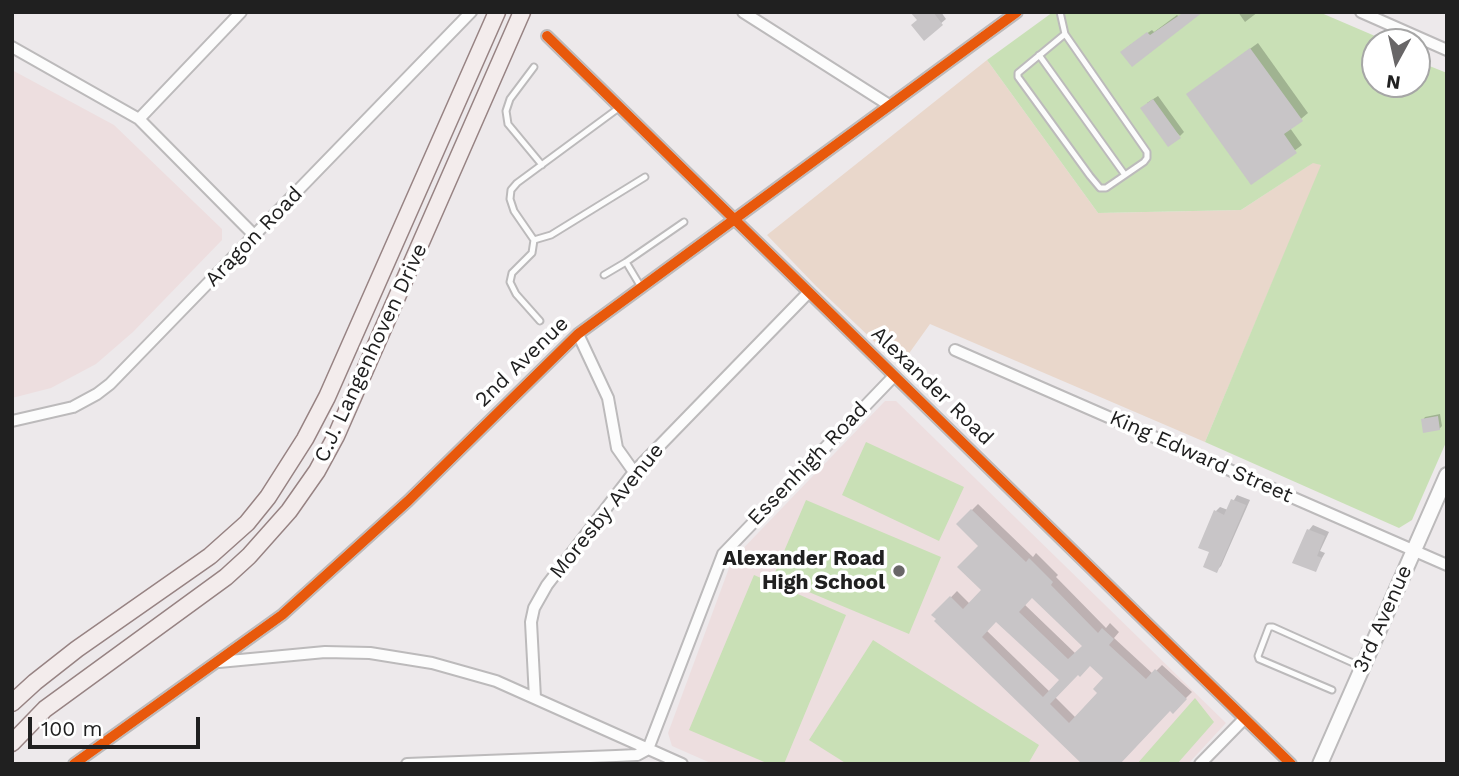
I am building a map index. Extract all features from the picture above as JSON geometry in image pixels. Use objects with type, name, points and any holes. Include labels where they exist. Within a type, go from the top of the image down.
[{"type":"main road","name":"C.J. Langenhoven Drive","points":[[12,703],[77,649],[210,556],[247,523],[268,497],[298,451],[327,397],[497,12]]},
{"type":"main road","name":"C.J. Langenhoven Drive","points":[[12,743],[45,709],[226,577],[249,556],[289,511],[317,471],[336,436],[522,12]]},
{"type":"street","points":[[139,119],[242,12]]},
{"type":"street","name":"Aragon Road","points":[[12,421],[72,407],[97,394],[121,374],[471,12]]},
{"type":"street","points":[[743,12],[889,105]]},
{"type":"street","name":"2nd Avenue","points":[[74,764],[282,615],[408,501],[578,334],[1017,12]]},
{"type":"street","points":[[1363,13],[1447,50]]},
{"type":"street","name":"Alexander Road","points":[[547,36],[1291,764]]},
{"type":"street","points":[[12,47],[139,119],[256,236]]},
{"type":"street","name":"Moresby Avenue","points":[[535,698],[531,634],[534,608],[547,585],[634,472],[808,293]]},
{"type":"street","points":[[578,334],[608,398],[617,448],[634,472]]},
{"type":"street","name":"King Edward Street","points":[[955,350],[1447,565]]},
{"type":"street","name":"Essenhigh Road","points":[[648,749],[723,554],[894,376]]},
{"type":"street","name":"3rd Avenue","points":[[1320,764],[1447,475]]},
{"type":"street","points":[[218,662],[325,652],[370,653],[432,663],[496,681],[682,764]]},
{"type":"street","points":[[1200,764],[1244,719]]},
{"type":"street","points":[[407,764],[637,755],[648,749]]},
{"type":"lane","points":[[1060,12],[1065,34],[1147,152],[1144,162],[1106,188],[1100,188],[1018,77],[1018,72],[1065,34]]},
{"type":"lane","points":[[1039,55],[1125,175]]},
{"type":"lane","points":[[534,67],[510,99],[506,111],[508,124],[542,165]]},
{"type":"lane","points":[[540,321],[516,294],[510,282],[512,273],[533,253],[534,240],[514,211],[510,199],[511,190],[621,107]]},
{"type":"lane","points":[[534,240],[551,235],[645,177]]},
{"type":"lane","points":[[604,275],[684,222]]},
{"type":"lane","points":[[626,262],[641,287]]},
{"type":"lane","points":[[1332,690],[1259,659],[1269,627],[1362,667]]},
{"type":"shaded area","points":[[987,60],[1098,213],[1241,210],[1314,162],[1322,165],[1205,442],[930,324],[900,366],[767,235]]},
{"type":"shaded area","points":[[12,70],[114,125],[222,229],[222,240],[133,332],[96,364],[51,388],[12,398]]},
{"type":"shaded area","name":"Alexander Road High School","points":[[885,401],[896,401],[1226,723],[1188,764],[713,764],[672,746],[668,733],[732,560]]},
{"type":"green space","points":[[1053,12],[1319,12],[1361,30],[1361,98],[1431,98],[1431,67],[1447,73],[1447,440],[1412,520],[1399,528],[1205,442],[1321,165],[1313,163],[1241,210],[1098,213],[987,60]]},
{"type":"green space","points":[[866,442],[964,487],[939,541],[842,495]]},
{"type":"green space","points":[[806,500],[941,557],[909,634],[773,577]]},
{"type":"green space","points":[[754,575],[846,615],[784,764],[769,764],[689,730]]},
{"type":"green space","points":[[873,640],[1039,745],[1028,764],[847,764],[809,740]]},
{"type":"green space","points":[[1195,698],[1214,722],[1177,764],[1137,764]]},
{"type":"building","points":[[910,12],[933,12],[943,25],[924,41],[911,25],[917,20]]},
{"type":"building","points":[[1184,12],[1203,12],[1132,67],[1120,52],[1147,32],[1150,35]]},
{"type":"building","points":[[1250,48],[1303,121],[1284,134],[1297,153],[1251,185],[1186,94]]},
{"type":"building","points":[[1153,99],[1181,138],[1168,147],[1140,108]]},
{"type":"building","points":[[1438,416],[1440,430],[1423,433],[1421,419]]},
{"type":"building","points":[[1231,499],[1246,505],[1217,573],[1203,567],[1209,552],[1198,548],[1214,510],[1224,515]]},
{"type":"building","points":[[971,509],[1026,562],[1029,558],[1098,633],[1102,628],[1114,639],[1109,645],[1146,679],[1155,669],[1187,699],[1173,714],[1170,711],[1120,764],[1082,764],[934,621],[936,619],[931,615],[950,596],[963,609],[981,590],[957,567],[978,546],[956,524]],"holes":[[[1032,598],[1082,646],[1068,659],[1019,612]],[[996,622],[1059,680],[1043,697],[982,637]],[[1090,666],[1103,678],[1093,689],[1097,693],[1069,723],[1050,704],[1078,675],[1080,677]]]},
{"type":"building","points":[[1307,529],[1325,536],[1317,556],[1322,558],[1316,572],[1292,563]]},
{"type":"cycle path","points":[[74,764],[282,615],[408,501],[578,334],[1017,12]]},
{"type":"cycle path","points":[[547,36],[1291,764]]},
{"type":"place","name":"Alexander Road High School","points":[[899,571]]}]
